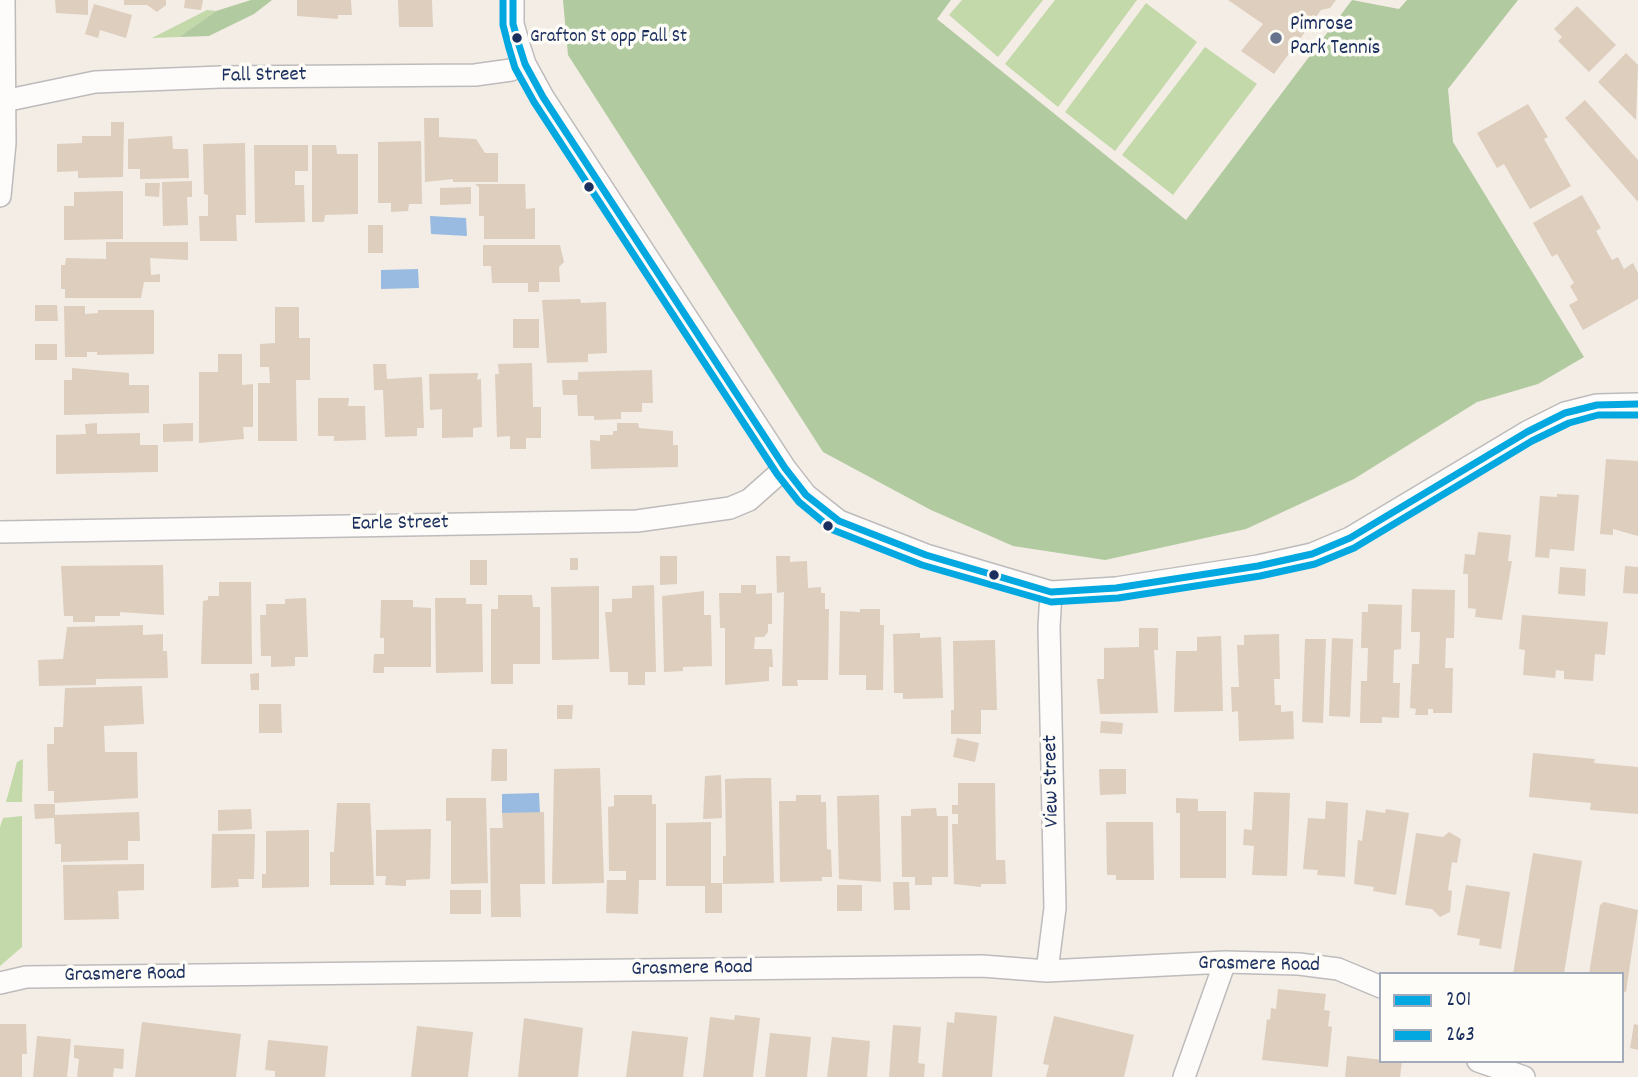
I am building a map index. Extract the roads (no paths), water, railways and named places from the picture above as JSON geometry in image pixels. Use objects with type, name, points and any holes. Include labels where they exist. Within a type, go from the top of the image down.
[{"type":"street","points":[[0,196],[5,101],[4,0]]},
{"type":"street","points":[[513,0],[513,24],[525,64],[562,128],[785,468],[806,495],[823,510],[857,529],[938,558],[1051,592],[1173,580],[1312,554],[1350,538],[1527,432],[1565,413],[1597,405],[1638,404]]},
{"type":"street","name":"Fall Street","points":[[5,101],[95,82],[221,77],[475,75],[511,70],[525,64]]},
{"type":"street","name":"Earle Street","points":[[0,532],[637,521],[730,508],[749,500],[785,468]]},
{"type":"street","name":"View Street","points":[[1047,971],[1055,908],[1049,627],[1051,592]]},
{"type":"street","points":[[1184,1077],[1225,962]]},
{"type":"street","name":"Grasmere Road","points":[[0,983],[26,977],[982,966],[1047,971],[1225,962],[1299,964],[1338,969],[1379,986]]},
{"type":"street","points":[[1484,1063],[1524,1077]]},
{"type":"water","points":[[430,216],[466,218],[467,236],[431,234]]},
{"type":"water","points":[[418,269],[419,288],[381,289],[381,270]]},
{"type":"water","points":[[539,793],[540,813],[502,813],[502,794]]},
{"type":"place","name":"Grafton St opp Fall St","points":[[517,38]]},
{"type":"place","name":"Pimrose Park Tennis","points":[[1276,38]]}]
